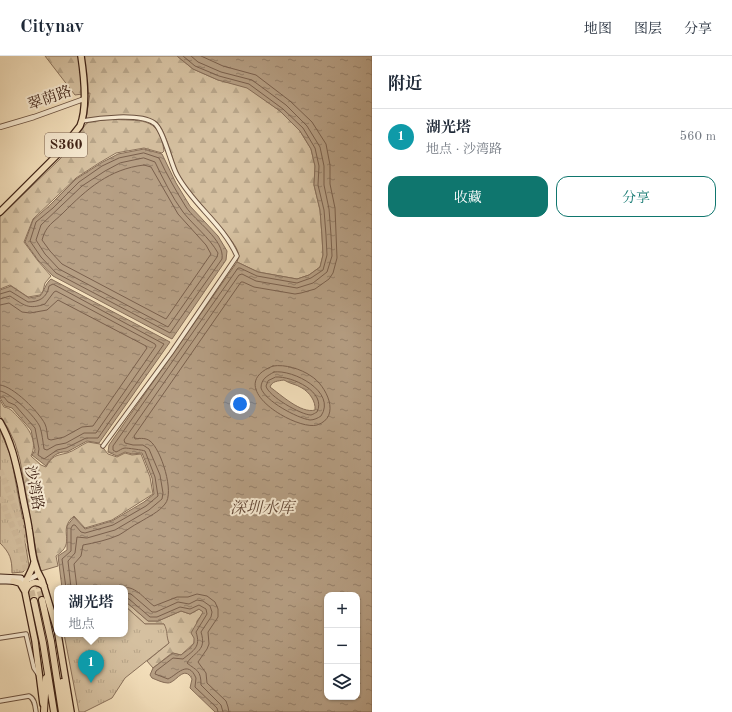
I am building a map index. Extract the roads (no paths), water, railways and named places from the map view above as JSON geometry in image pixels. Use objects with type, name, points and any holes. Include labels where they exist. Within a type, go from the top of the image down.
[{"type":"highway","points":[[42,600],[55,663],[62,712]]},
{"type":"highway","points":[[34,601],[54,712]]},
{"type":"highway","points":[[55,663],[62,683],[69,712]]},
{"type":"highway","points":[[44,712],[47,667]]},
{"type":"main road","name":"S360","points":[[0,212],[58,154],[82,121],[84,78],[81,56]]},
{"type":"main road","name":"沙湾路","points":[[0,422],[8,437],[16,460],[30,532],[34,562],[38,574],[42,580],[54,620]]},
{"type":"main road","name":"沙湾路","points":[[34,562],[33,569],[27,578],[24,592],[35,641],[44,712]]},
{"type":"main road","points":[[0,581],[14,581],[38,574]]},
{"type":"main road","points":[[0,577],[27,578]]},
{"type":"main road","points":[[14,581],[20,583],[24,592]]},
{"type":"main road","points":[[24,592],[28,585],[33,582],[44,586]]},
{"type":"main road","points":[[58,637],[69,712]]},
{"type":"street","name":"翠荫路","points":[[0,127],[84,99]]},
{"type":"street","points":[[82,121],[109,117],[144,119],[155,123],[161,133],[170,156],[173,169],[182,185],[223,233],[232,245],[237,256],[171,353],[103,446]]},
{"type":"street","points":[[0,638],[26,634],[34,668],[39,676]]},
{"type":"street","points":[[0,701],[28,696],[34,701],[36,712]]},
{"type":"water","name":"深圳水库","points":[[177,56],[372,56],[372,712],[215,712],[190,688],[192,679],[186,673],[168,683],[152,678],[150,675],[153,668],[173,653],[181,655],[190,648],[194,643],[194,638],[191,633],[203,612],[199,609],[190,614],[181,611],[158,621],[148,621],[128,604],[128,585],[62,585],[58,556],[67,550],[67,526],[74,517],[85,529],[112,521],[144,502],[154,494],[152,478],[142,453],[132,454],[125,452],[117,456],[108,452],[109,445],[237,262],[258,272],[297,279],[309,275],[320,267],[323,255],[320,210],[314,185],[315,166],[311,149],[300,131],[280,111],[247,88],[218,80],[193,69]],"holes":[[[284,380],[300,387],[312,397],[315,410],[303,409],[297,406],[270,387],[274,382]]]},
{"type":"water","points":[[144,149],[162,154],[176,183],[190,206],[218,236],[227,251],[226,260],[172,339],[53,276],[38,260],[25,242],[33,220],[76,179],[118,154]]},
{"type":"water","points":[[51,279],[170,342],[99,443],[87,441],[67,452],[57,454],[46,466],[32,455],[35,450],[31,430],[12,408],[5,406],[0,398],[0,290],[11,286],[29,298],[40,296]]},
{"type":"tunnel","points":[[0,470],[27,538],[31,554]]},
{"type":"tunnel","points":[[0,497],[19,542],[34,601]]},
{"type":"tunnel","points":[[33,565],[42,600]]},
{"type":"place","name":"湖光塔","points":[[91,683]]}]
